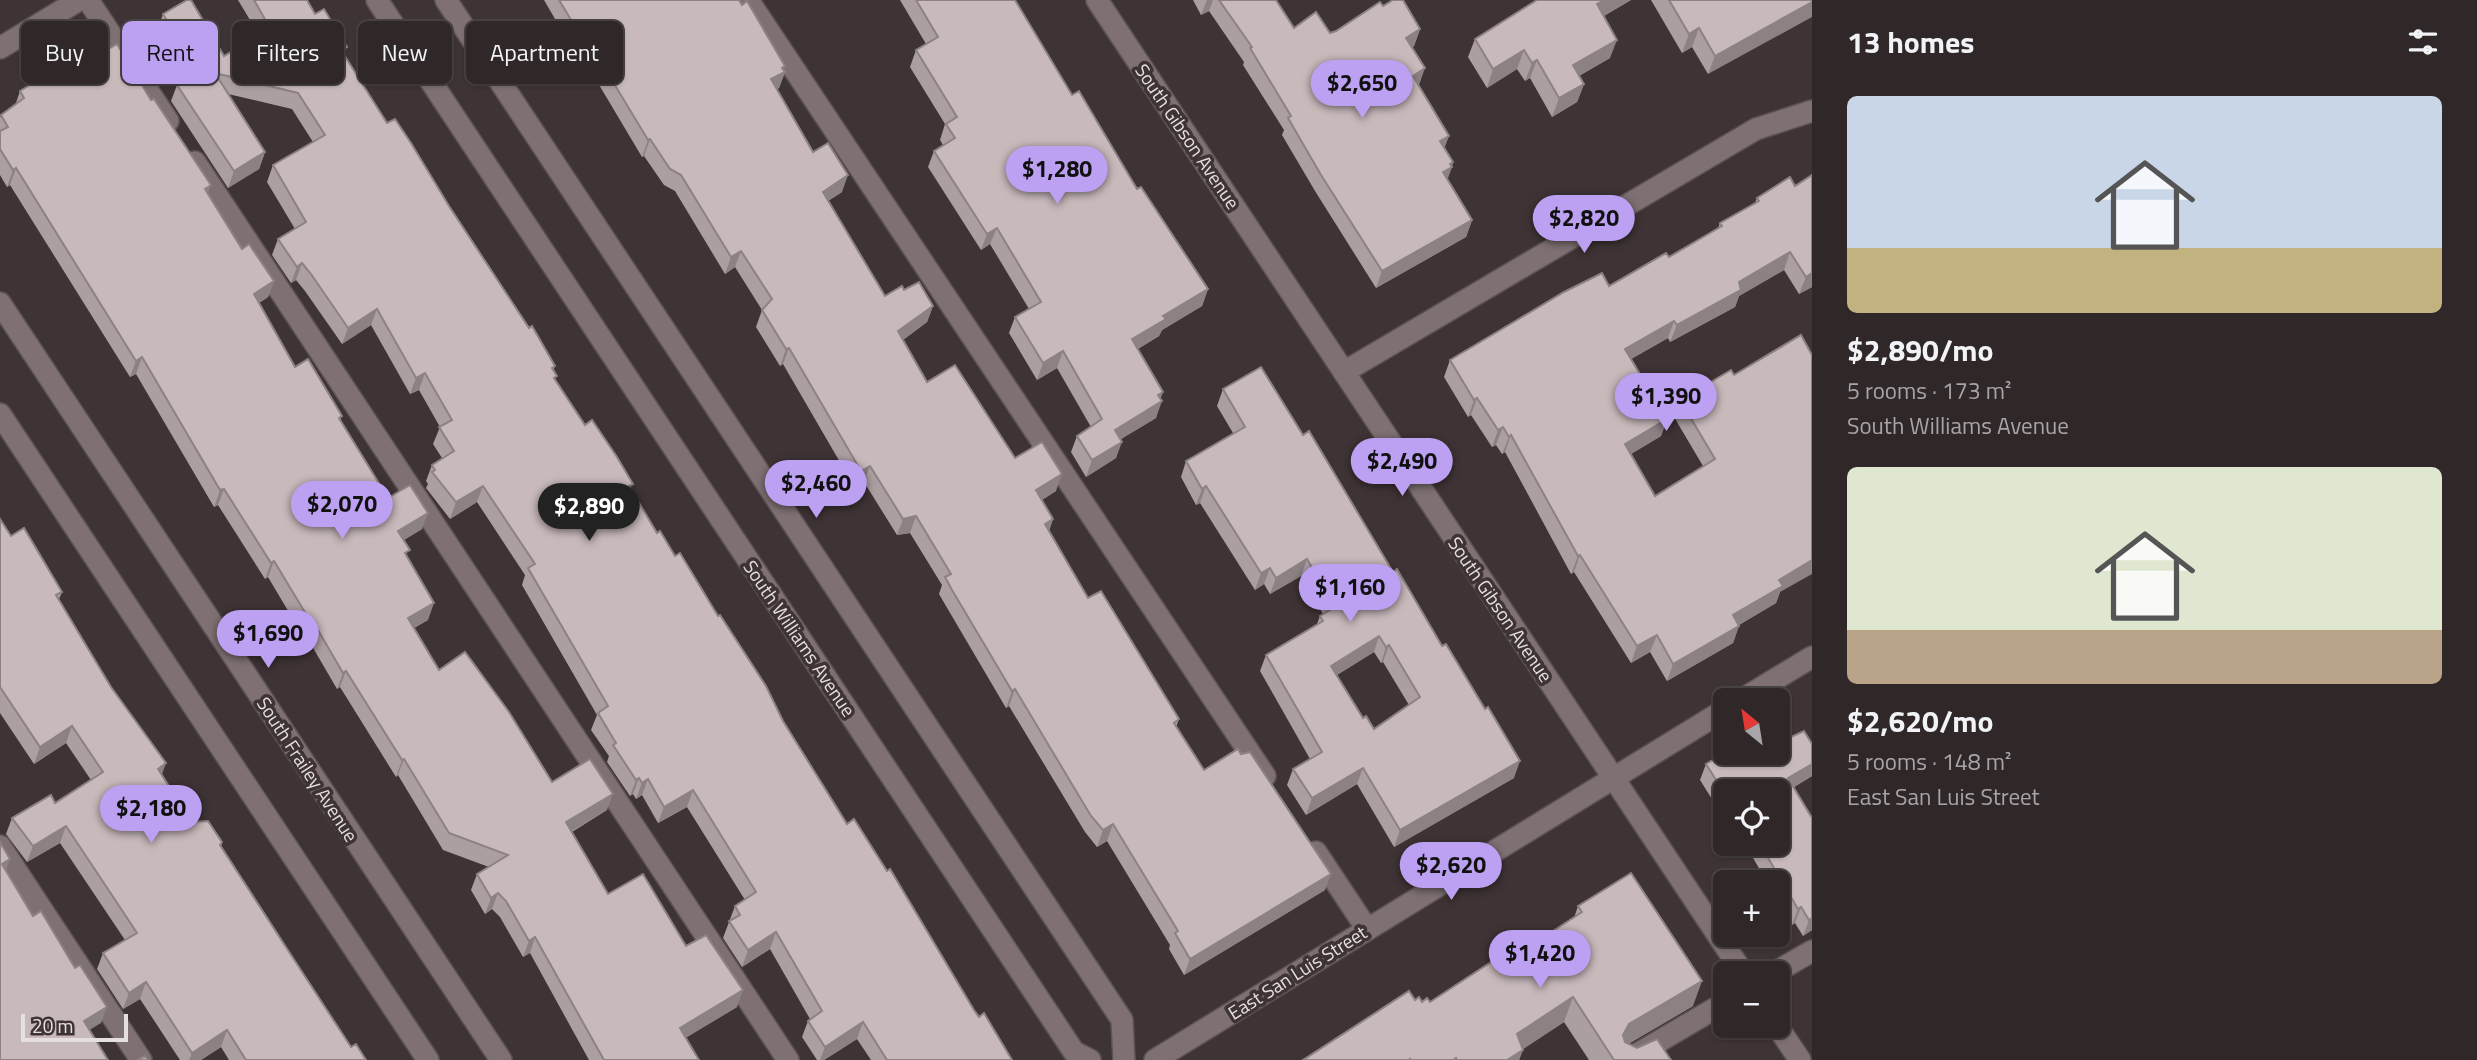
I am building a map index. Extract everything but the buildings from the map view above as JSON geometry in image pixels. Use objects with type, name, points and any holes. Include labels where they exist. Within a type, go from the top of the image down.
[{"type":"street","points":[[0,47],[79,0]]},
{"type":"street","points":[[88,0],[788,1060]]},
{"type":"street","name":"South Williams Avenue","points":[[377,0],[1074,1052],[1090,1060]]},
{"type":"street","points":[[446,0],[1122,1020],[1124,1060]]},
{"type":"street","points":[[748,0],[1274,790]]},
{"type":"street","name":"South Gibson Avenue","points":[[1097,0],[1734,961]]},
{"type":"street","points":[[1344,372],[1756,129],[1812,111]]},
{"type":"street","name":"South Frailey Avenue","points":[[0,303],[501,1060]]},
{"type":"street","points":[[0,414],[428,1060]]},
{"type":"street","points":[[1761,688],[1812,657]]},
{"type":"street","name":"East San Luis Street","points":[[1154,1060],[1713,717]]},
{"type":"street","points":[[1305,836],[1367,929]]},
{"type":"street","points":[[0,846],[141,1060]]},
{"type":"street","points":[[1790,964],[1812,951]]},
{"type":"street","points":[[1627,1060],[1713,1010]]},
{"type":"street","points":[[1785,1038],[1800,1060]]}]
